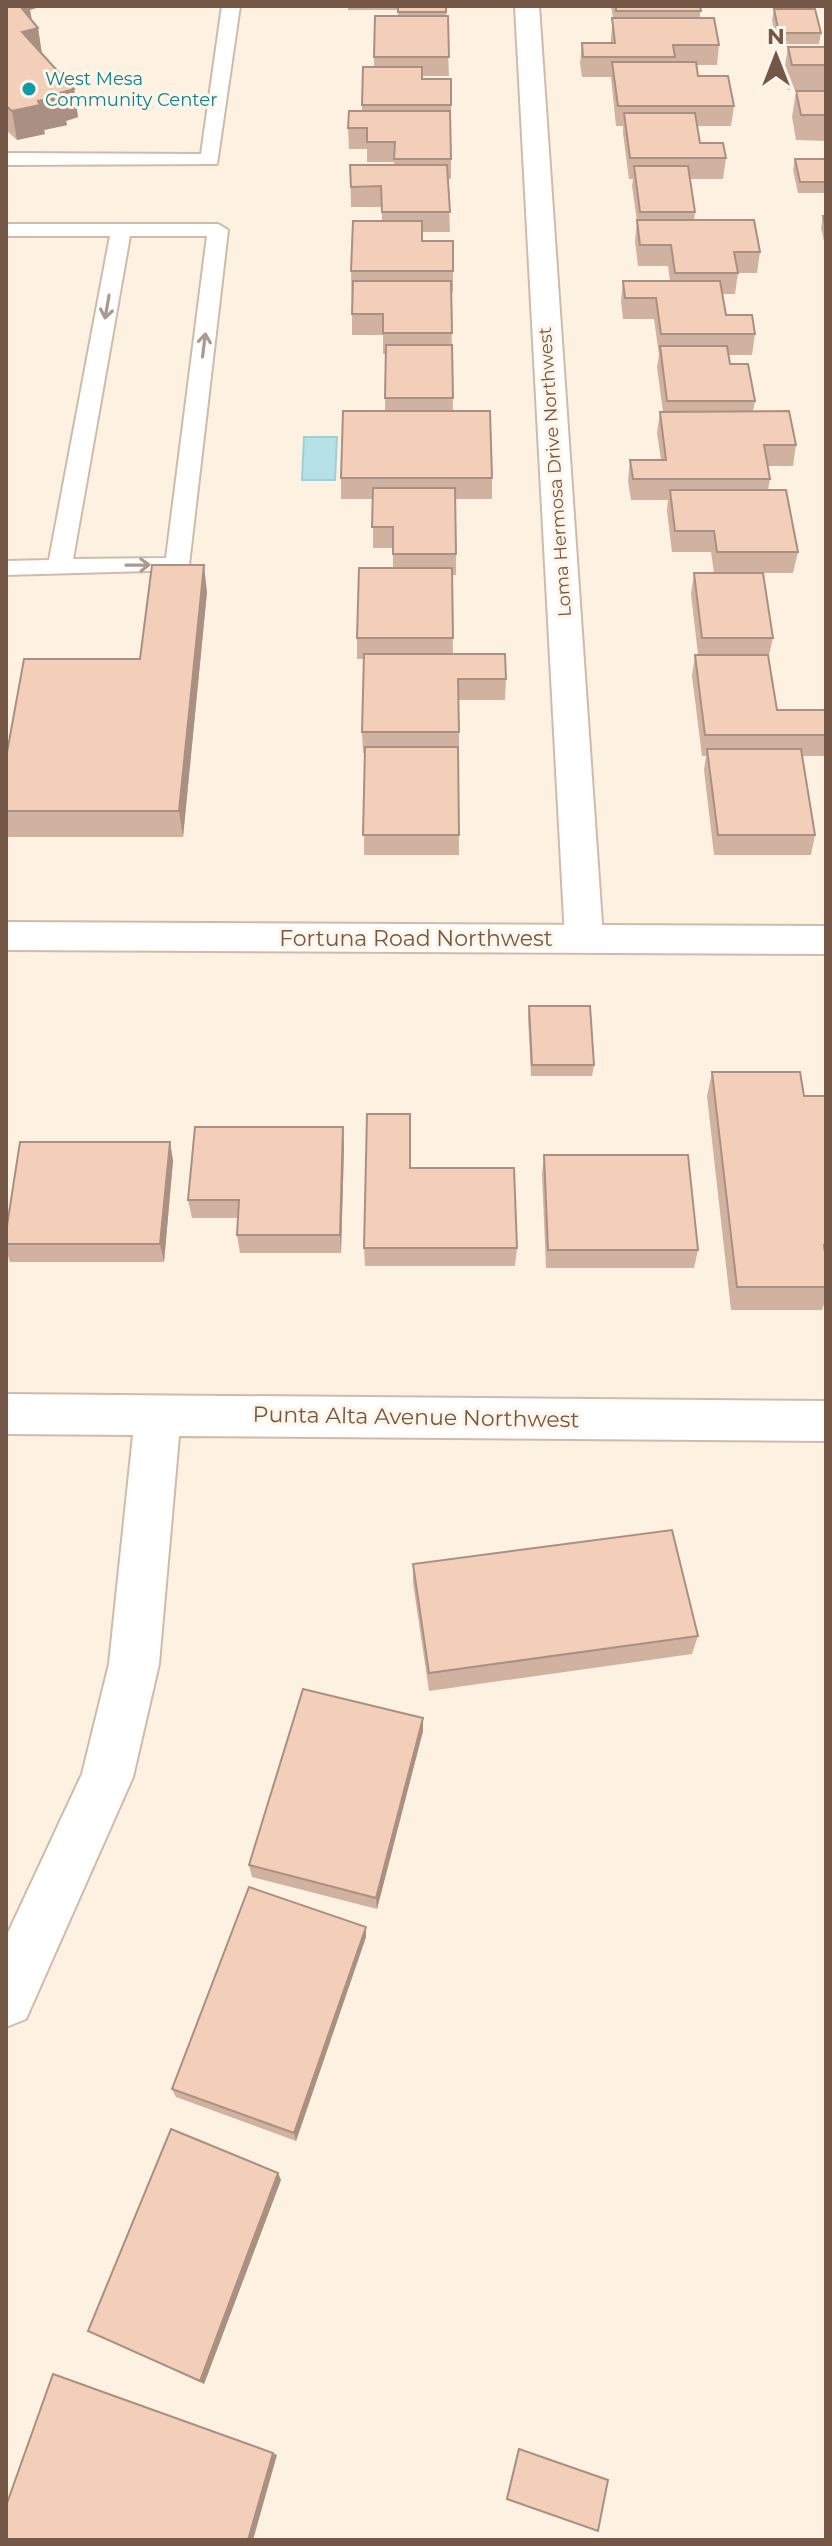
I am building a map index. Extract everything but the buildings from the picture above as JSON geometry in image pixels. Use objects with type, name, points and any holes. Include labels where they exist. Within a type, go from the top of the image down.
[{"type":"street","name":"Loma Hermosa Drive Northwest","points":[[527,6],[584,938]]},
{"type":"street","name":"Fortuna Road Northwest","points":[[6,936],[826,940]]},
{"type":"street","name":"Punta Alta Avenue Northwest","points":[[6,1414],[826,1421]]},
{"type":"street","points":[[6,1999],[107,1777],[134,1664],[158,1415]]},
{"type":"lane","points":[[6,159],[210,160],[231,6]]},
{"type":"lane","points":[[6,255],[8,230],[218,230],[177,565],[6,568]]},
{"type":"lane","points":[[60,567],[121,230]]},
{"type":"water","points":[[304,437],[337,437],[335,480],[302,480]]},
{"type":"place","name":"West Mesa Community Center","points":[[29,89]]}]
